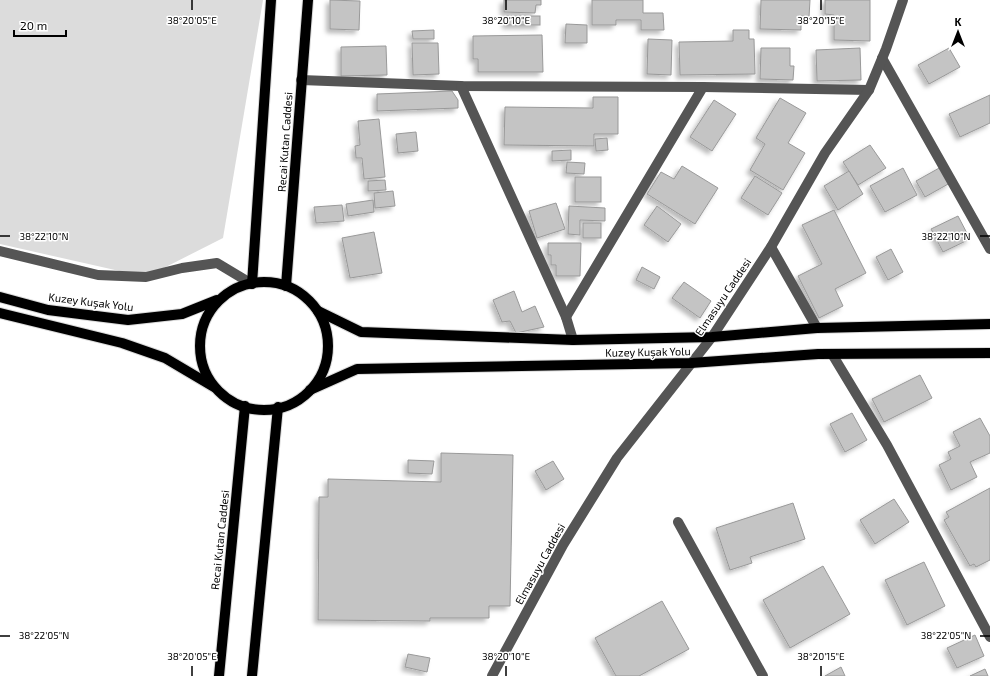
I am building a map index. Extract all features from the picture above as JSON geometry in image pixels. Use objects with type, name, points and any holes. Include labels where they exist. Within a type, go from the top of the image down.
[{"type":"main road","name":"Recai Kutan Caddesi","points":[[252,284],[271,0]]},
{"type":"main road","name":"Recai Kutan Caddesi","points":[[286,286],[308,0]]},
{"type":"main road","points":[[0,312],[122,343],[165,358],[215,387],[231,401],[252,409],[273,409],[293,402],[310,390],[322,372],[328,352],[326,330],[318,311],[303,295],[286,286],[263,282],[242,286],[224,296],[210,311],[202,330],[200,343],[204,370],[215,387]]},
{"type":"main road","name":"Kuzey Kuşak Yolu","points":[[0,297],[48,310],[128,320],[182,314],[213,303],[224,296]]},
{"type":"main road","name":"Kuzey Kuşak Yolu","points":[[318,311],[361,332],[573,340],[712,337],[817,328],[990,324]]},
{"type":"main road","name":"Kuzey Kuşak Yolu","points":[[310,390],[357,369],[691,363],[832,354],[990,353]]},
{"type":"main road","name":"Recai Kutan Caddesi","points":[[219,676],[245,406]]},
{"type":"main road","points":[[252,676],[278,407]]},
{"type":"street","name":"Elmasuyu Caddesi","points":[[492,676],[563,545],[617,458],[712,337],[771,247],[825,153],[869,90],[903,0]]},
{"type":"street","points":[[882,58],[990,249]]},
{"type":"street","points":[[301,80],[461,86],[703,86],[869,90]]},
{"type":"street","points":[[461,86],[566,317],[573,340]]},
{"type":"street","points":[[566,317],[703,86]]},
{"type":"street","points":[[771,247],[817,328]]},
{"type":"street","points":[[0,252],[98,275],[146,278],[182,268],[217,263],[252,284]]},
{"type":"street","points":[[832,354],[887,445],[990,637]]},
{"type":"street","points":[[678,522],[762,676]]},
{"type":"shaded area","points":[[0,0],[263,0],[223,238],[146,277],[0,244]]},
{"type":"building","points":[[330,0],[360,1],[359,30],[330,29]]},
{"type":"building","points":[[504,0],[541,0],[541,5],[536,5],[535,13],[504,12]]},
{"type":"building","points":[[592,0],[643,0],[643,13],[663,13],[664,30],[641,30],[641,20],[616,20],[616,25],[592,25]]},
{"type":"building","points":[[761,0],[810,0],[809,17],[801,16],[801,30],[760,29]]},
{"type":"building","points":[[825,0],[870,0],[870,41],[834,40],[834,15],[825,14]]},
{"type":"building","points":[[506,16],[540,16],[540,25],[506,25]]},
{"type":"building","points":[[566,24],[587,25],[587,43],[565,43]]},
{"type":"building","points":[[434,30],[434,39],[413,39],[412,31]]},
{"type":"building","points":[[733,30],[749,30],[749,39],[754,39],[755,74],[680,75],[679,42],[733,41]]},
{"type":"building","points":[[542,35],[543,72],[478,72],[478,59],[473,59],[473,36]]},
{"type":"building","points":[[648,39],[672,40],[671,75],[647,74]]},
{"type":"building","points":[[412,43],[438,43],[439,74],[413,75]]},
{"type":"building","points":[[386,46],[387,75],[341,76],[341,47]]},
{"type":"building","points":[[761,48],[790,48],[790,66],[794,66],[793,80],[760,79]]},
{"type":"building","points":[[860,48],[861,80],[817,81],[816,50]]},
{"type":"building","points":[[949,48],[960,67],[929,84],[918,65]]},
{"type":"building","points":[[452,91],[458,100],[458,108],[377,111],[377,94]]},
{"type":"building","points":[[990,95],[990,123],[960,137],[949,114]]},
{"type":"building","points":[[593,97],[618,97],[618,134],[594,134],[594,146],[504,145],[505,107],[593,108]]},
{"type":"building","points":[[780,98],[806,113],[788,143],[805,153],[783,190],[750,170],[765,144],[756,138]]},
{"type":"building","points":[[714,100],[736,114],[712,151],[690,137]]},
{"type":"building","points":[[379,119],[385,177],[364,179],[362,158],[356,158],[355,146],[360,145],[358,121]]},
{"type":"building","points":[[416,132],[418,151],[398,153],[396,134]]},
{"type":"building","points":[[607,138],[608,150],[596,151],[595,139]]},
{"type":"building","points":[[870,145],[886,168],[858,185],[843,162]]},
{"type":"building","points":[[571,150],[571,160],[552,161],[552,151]]},
{"type":"building","points":[[567,162],[585,163],[584,174],[566,173]]},
{"type":"building","points":[[682,166],[718,188],[695,224],[647,194],[661,172],[674,179]]},
{"type":"building","points":[[941,167],[950,183],[925,197],[916,181]]},
{"type":"building","points":[[903,168],[917,195],[885,212],[870,186]]},
{"type":"building","points":[[849,171],[863,194],[838,210],[824,186]]},
{"type":"building","points":[[755,176],[782,193],[768,215],[741,198]]},
{"type":"building","points":[[575,177],[601,177],[601,202],[575,202]]},
{"type":"building","points":[[385,180],[386,190],[368,191],[368,181]]},
{"type":"building","points":[[393,191],[395,206],[375,208],[374,193]]},
{"type":"building","points":[[373,200],[374,212],[348,216],[346,204]]},
{"type":"building","points":[[556,203],[565,229],[537,238],[529,211]]},
{"type":"building","points":[[342,205],[344,221],[316,223],[314,207]]},
{"type":"building","points":[[569,206],[605,208],[605,221],[580,220],[580,235],[568,234]]},
{"type":"building","points":[[657,206],[681,224],[668,242],[644,225]]},
{"type":"building","points":[[834,210],[866,273],[835,289],[843,306],[819,318],[798,276],[822,264],[802,225]]},
{"type":"building","points":[[958,216],[970,239],[943,252],[931,229]]},
{"type":"building","points":[[583,223],[601,223],[601,238],[583,238]]},
{"type":"building","points":[[374,232],[382,273],[350,278],[342,238]]},
{"type":"building","points":[[548,243],[581,243],[580,276],[556,276],[556,265],[551,265],[551,255],[548,255]]},
{"type":"building","points":[[891,249],[903,272],[888,280],[876,257]]},
{"type":"building","points":[[642,267],[660,277],[654,289],[636,280]]},
{"type":"building","points":[[684,282],[711,301],[700,318],[672,298]]},
{"type":"building","points":[[514,291],[522,312],[535,306],[544,327],[516,333],[510,321],[502,322],[493,300]]},
{"type":"building","points":[[920,375],[932,398],[884,422],[872,399]]},
{"type":"building","points":[[852,413],[867,440],[845,452],[830,424]]},
{"type":"building","points":[[980,418],[990,436],[990,453],[970,462],[977,477],[951,490],[939,465],[951,459],[948,452],[960,446],[953,432]]},
{"type":"building","points":[[441,453],[513,455],[510,606],[489,606],[489,618],[430,618],[430,621],[318,620],[319,497],[328,497],[328,479],[441,482]]},
{"type":"building","points":[[408,460],[434,461],[432,474],[408,473]]},
{"type":"building","points":[[553,461],[564,479],[546,490],[535,471]]},
{"type":"building","points":[[990,488],[990,560],[976,567],[974,564],[970,566],[944,520],[949,517],[946,512]]},
{"type":"building","points":[[894,499],[909,522],[875,544],[860,520]]},
{"type":"building","points":[[793,503],[805,539],[750,557],[752,563],[730,570],[716,528]]},
{"type":"building","points":[[924,562],[945,606],[907,625],[885,580]]},
{"type":"building","points":[[823,566],[850,614],[790,648],[763,600]]},
{"type":"building","points":[[662,601],[689,649],[639,676],[616,676],[595,638]]},
{"type":"building","points":[[975,635],[984,656],[957,668],[947,648]]},
{"type":"building","points":[[408,654],[430,658],[427,672],[405,667]]},
{"type":"building","points":[[841,667],[845,676],[825,676]]},
{"type":"building","points":[[985,669],[988,676],[970,676]]}]
